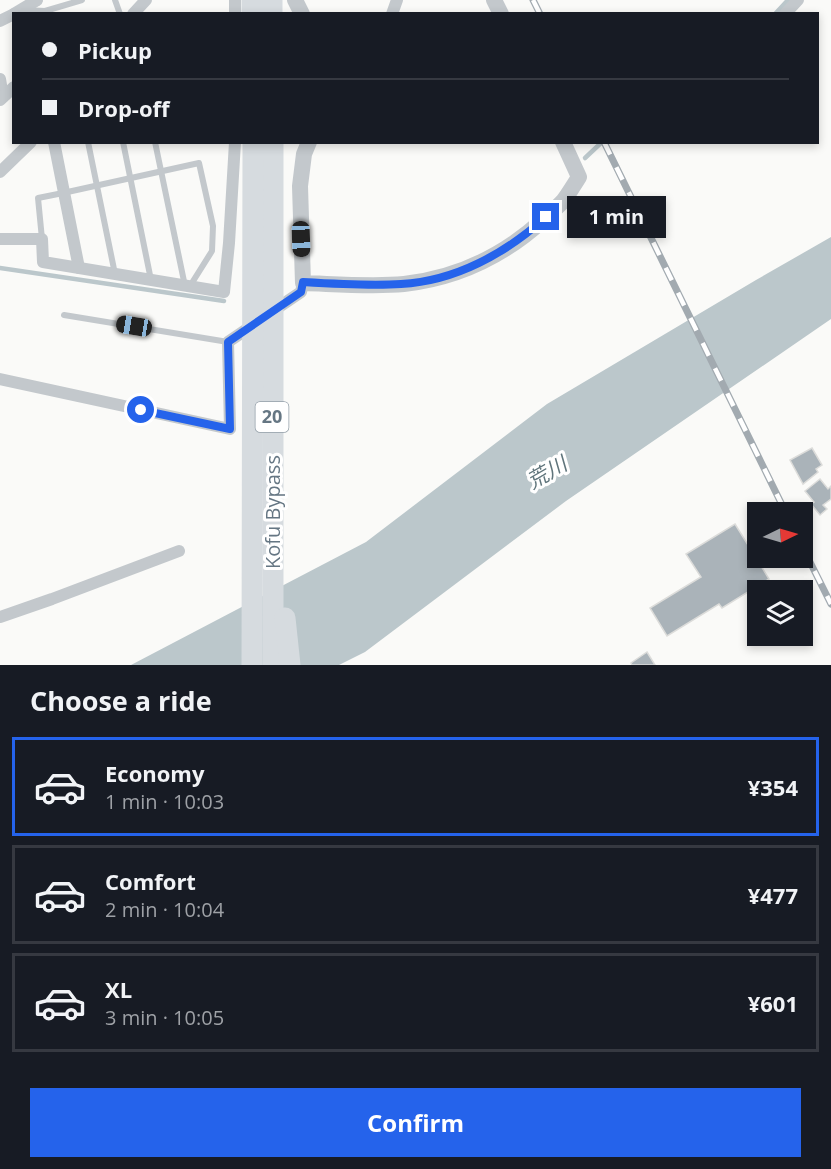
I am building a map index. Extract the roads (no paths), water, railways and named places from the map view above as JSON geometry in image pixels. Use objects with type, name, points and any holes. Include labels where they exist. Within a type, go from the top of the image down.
[{"type":"highway","name":"Kofu Bypass","points":[[252,665],[253,144]]},
{"type":"highway","name":"Kofu Bypass","points":[[254,144],[272,168],[273,665]]},
{"type":"highway","points":[[272,495],[290,665]]},
{"type":"street","points":[[16,12],[37,0]]},
{"type":"street","points":[[135,12],[146,0]]},
{"type":"street","points":[[787,12],[798,0]]},
{"type":"street","points":[[0,79],[1,98]]},
{"type":"street","points":[[0,172],[29,144]]},
{"type":"street","points":[[54,144],[79,268]]},
{"type":"street","points":[[0,239],[42,239],[43,262],[224,292],[229,243],[253,144]]},
{"type":"street","points":[[0,381],[230,429],[228,342],[301,292],[303,282],[300,186],[304,154],[308,144]]},
{"type":"street","points":[[303,282],[403,284],[437,278],[474,266],[498,254],[529,232],[554,209],[579,177],[564,144]]},
{"type":"street","points":[[0,617],[179,551]]},
{"type":"lane","points":[[16,12],[45,11],[82,0]]},
{"type":"lane","points":[[88,144],[115,274]]},
{"type":"lane","points":[[123,144],[152,280]]},
{"type":"lane","points":[[155,144],[187,286]]},
{"type":"lane","points":[[42,239],[38,198],[200,163],[213,226],[212,251],[187,286]]},
{"type":"lane","points":[[64,315],[228,342]]},
{"type":"water","name":"荒川","points":[[831,237],[831,319],[566,501],[365,652],[339,665],[131,665],[366,542],[547,404]]},
{"type":"waterway","points":[[777,12],[788,0]]},
{"type":"waterway","points":[[585,158],[600,144]]},
{"type":"waterway","points":[[0,268],[224,301]]},
{"type":"railway","points":[[533,0],[539,12]]},
{"type":"railway","points":[[605,144],[781,502]]},
{"type":"railway","points":[[813,568],[831,604]]}]
